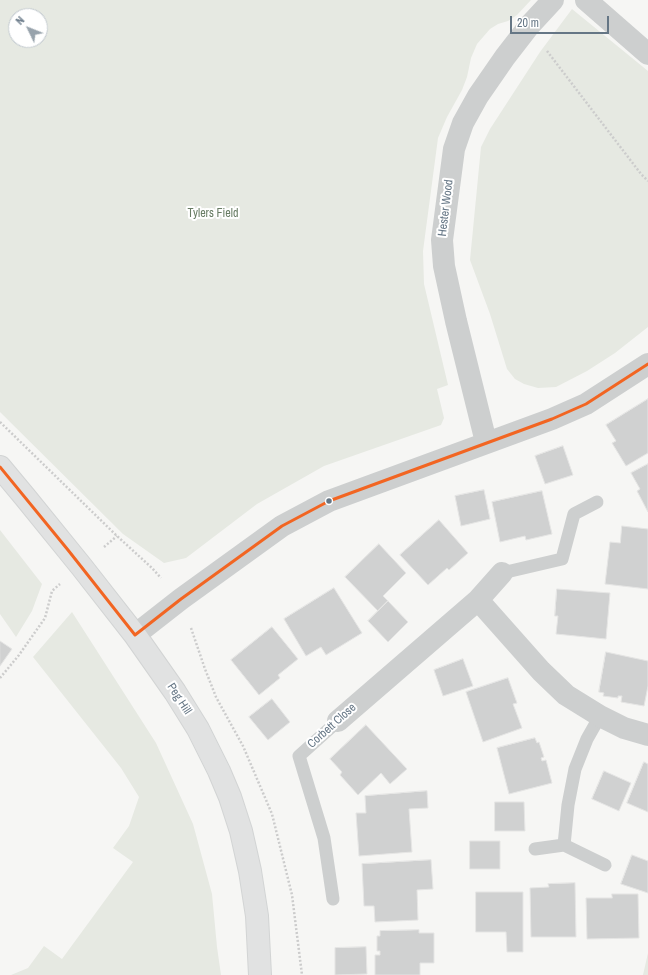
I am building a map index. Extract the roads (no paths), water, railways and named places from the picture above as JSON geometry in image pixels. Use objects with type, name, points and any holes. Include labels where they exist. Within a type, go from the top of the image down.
[{"type":"main road","name":"Peg Hill","points":[[0,467],[135,635],[175,692],[198,729],[230,797],[241,831],[257,916],[260,975]]},
{"type":"street","name":"Hester Wood","points":[[486,442],[444,266],[442,240],[454,149],[463,123],[478,96],[505,56],[528,26],[553,0]]},
{"type":"street","points":[[586,0],[648,54]]},
{"type":"street","points":[[135,635],[181,599],[282,526],[330,501],[486,442],[552,419],[586,404],[648,364]]},
{"type":"street","name":"Corbett Close","points":[[338,720],[478,600],[502,573]]},
{"type":"street","points":[[478,600],[541,671],[566,695],[600,716],[624,728],[648,735]]},
{"type":"lane","name":"Corbett Close","points":[[502,573],[562,559],[574,514],[597,502]]},
{"type":"lane","points":[[564,845],[568,805],[575,769],[600,716]]},
{"type":"lane","name":"Corbett Close","points":[[333,899],[324,838],[299,756],[338,720]]},
{"type":"lane","points":[[535,849],[564,845],[605,865]]},
{"type":"park label","name":"Tylers Field","points":[[213,214]]}]
